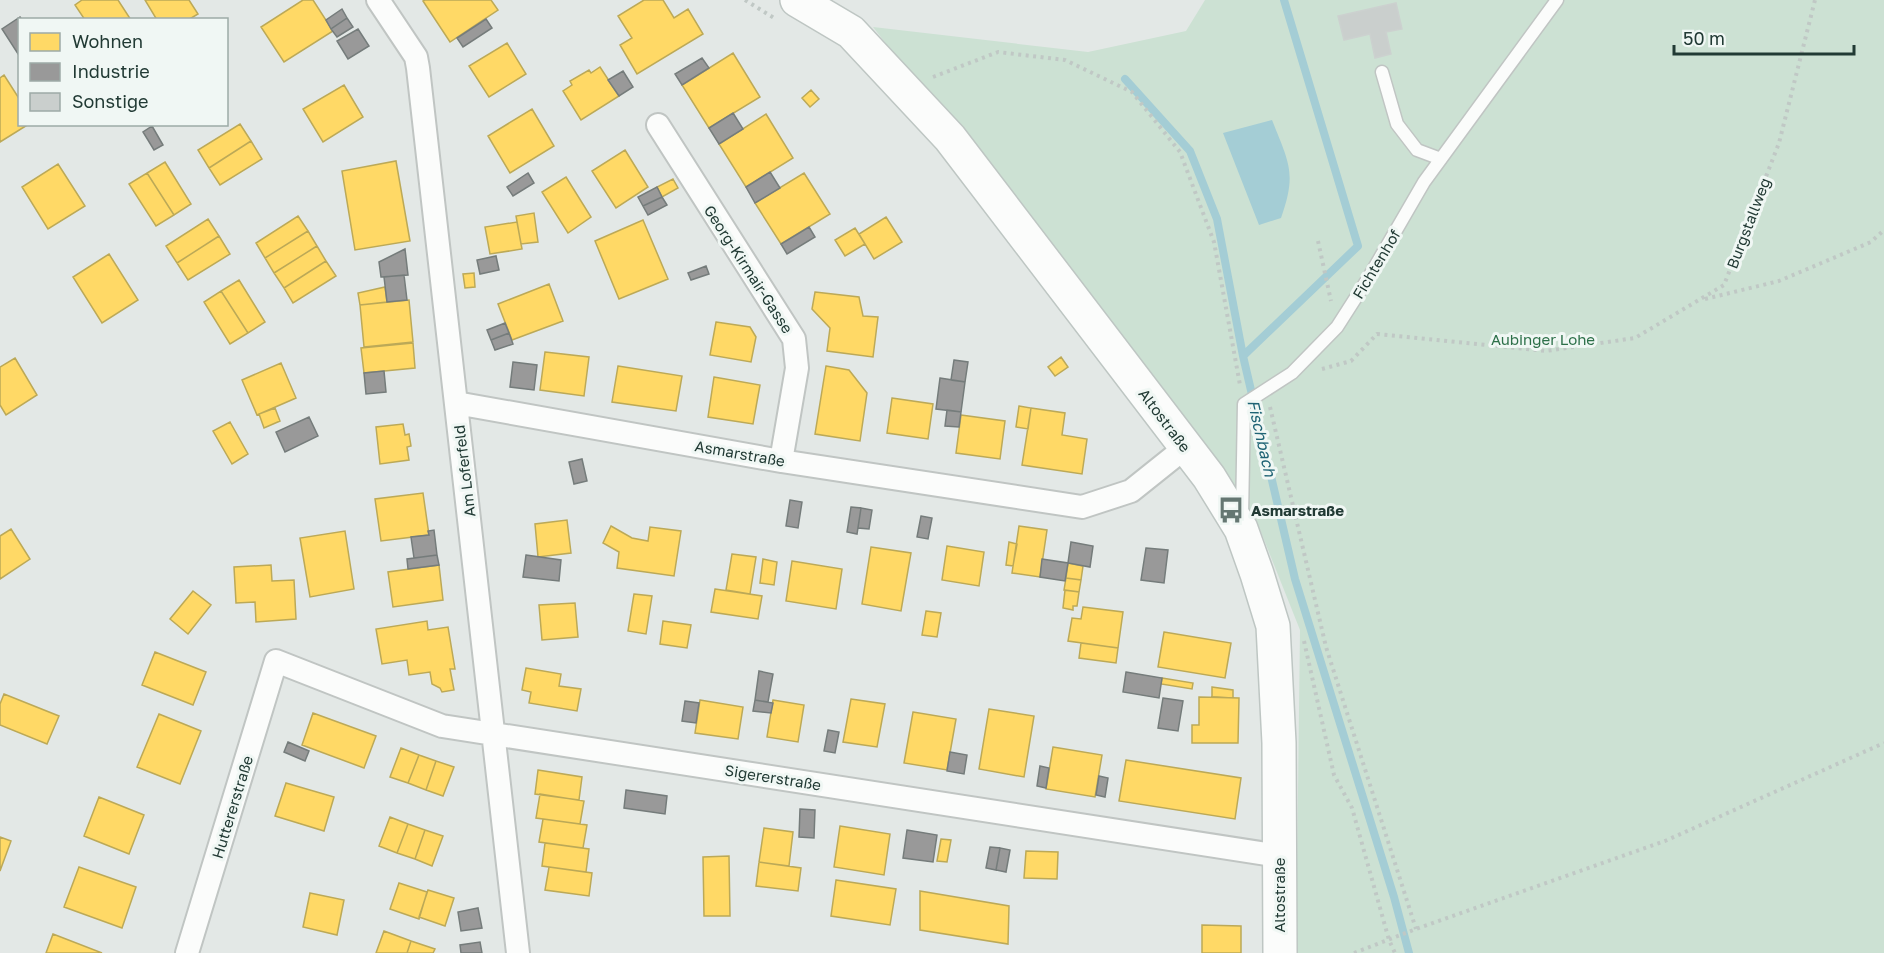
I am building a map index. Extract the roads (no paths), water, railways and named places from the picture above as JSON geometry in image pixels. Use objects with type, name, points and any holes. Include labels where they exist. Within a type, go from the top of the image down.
[{"type":"main road","name":"Altostraße","points":[[797,0],[851,32],[950,138],[1209,477],[1241,529],[1273,626],[1279,743],[1280,953]]},
{"type":"street","name":"Am Loferfeld","points":[[378,0],[416,57],[418,68],[518,953]]},
{"type":"street","name":"Georg-Kirmair-Gasse","points":[[658,125],[794,339],[797,368],[781,461]]},
{"type":"street","name":"Asmarstraße","points":[[456,403],[781,461],[1082,507],[1131,491],[1186,447]]},
{"type":"street","name":"Sigererstraße","points":[[276,661],[442,726],[1280,856]]},
{"type":"street","name":"Huttererstraße","points":[[187,953],[276,661]]},
{"type":"lane","name":"Fichtenhof","points":[[1241,529],[1244,488],[1244,404],[1292,373],[1337,327],[1370,277],[1424,182],[1557,0]]},
{"type":"lane","points":[[1382,72],[1397,124],[1418,150],[1441,159]]},
{"type":"water","points":[[1272,120],[1287,158],[1289,190],[1281,218],[1259,225],[1223,133]]},
{"type":"waterway","name":"Fischbach","points":[[1284,0],[1358,246],[1243,356],[1295,579],[1394,897],[1409,953]]},
{"type":"waterway","points":[[1125,79],[1190,151],[1217,219],[1243,356]]},
{"type":"place","name":"Asmarstraße","points":[[1231,510]]},
{"type":"park label","name":"Aubinger Lohe","points":[[1543,339]]}]
